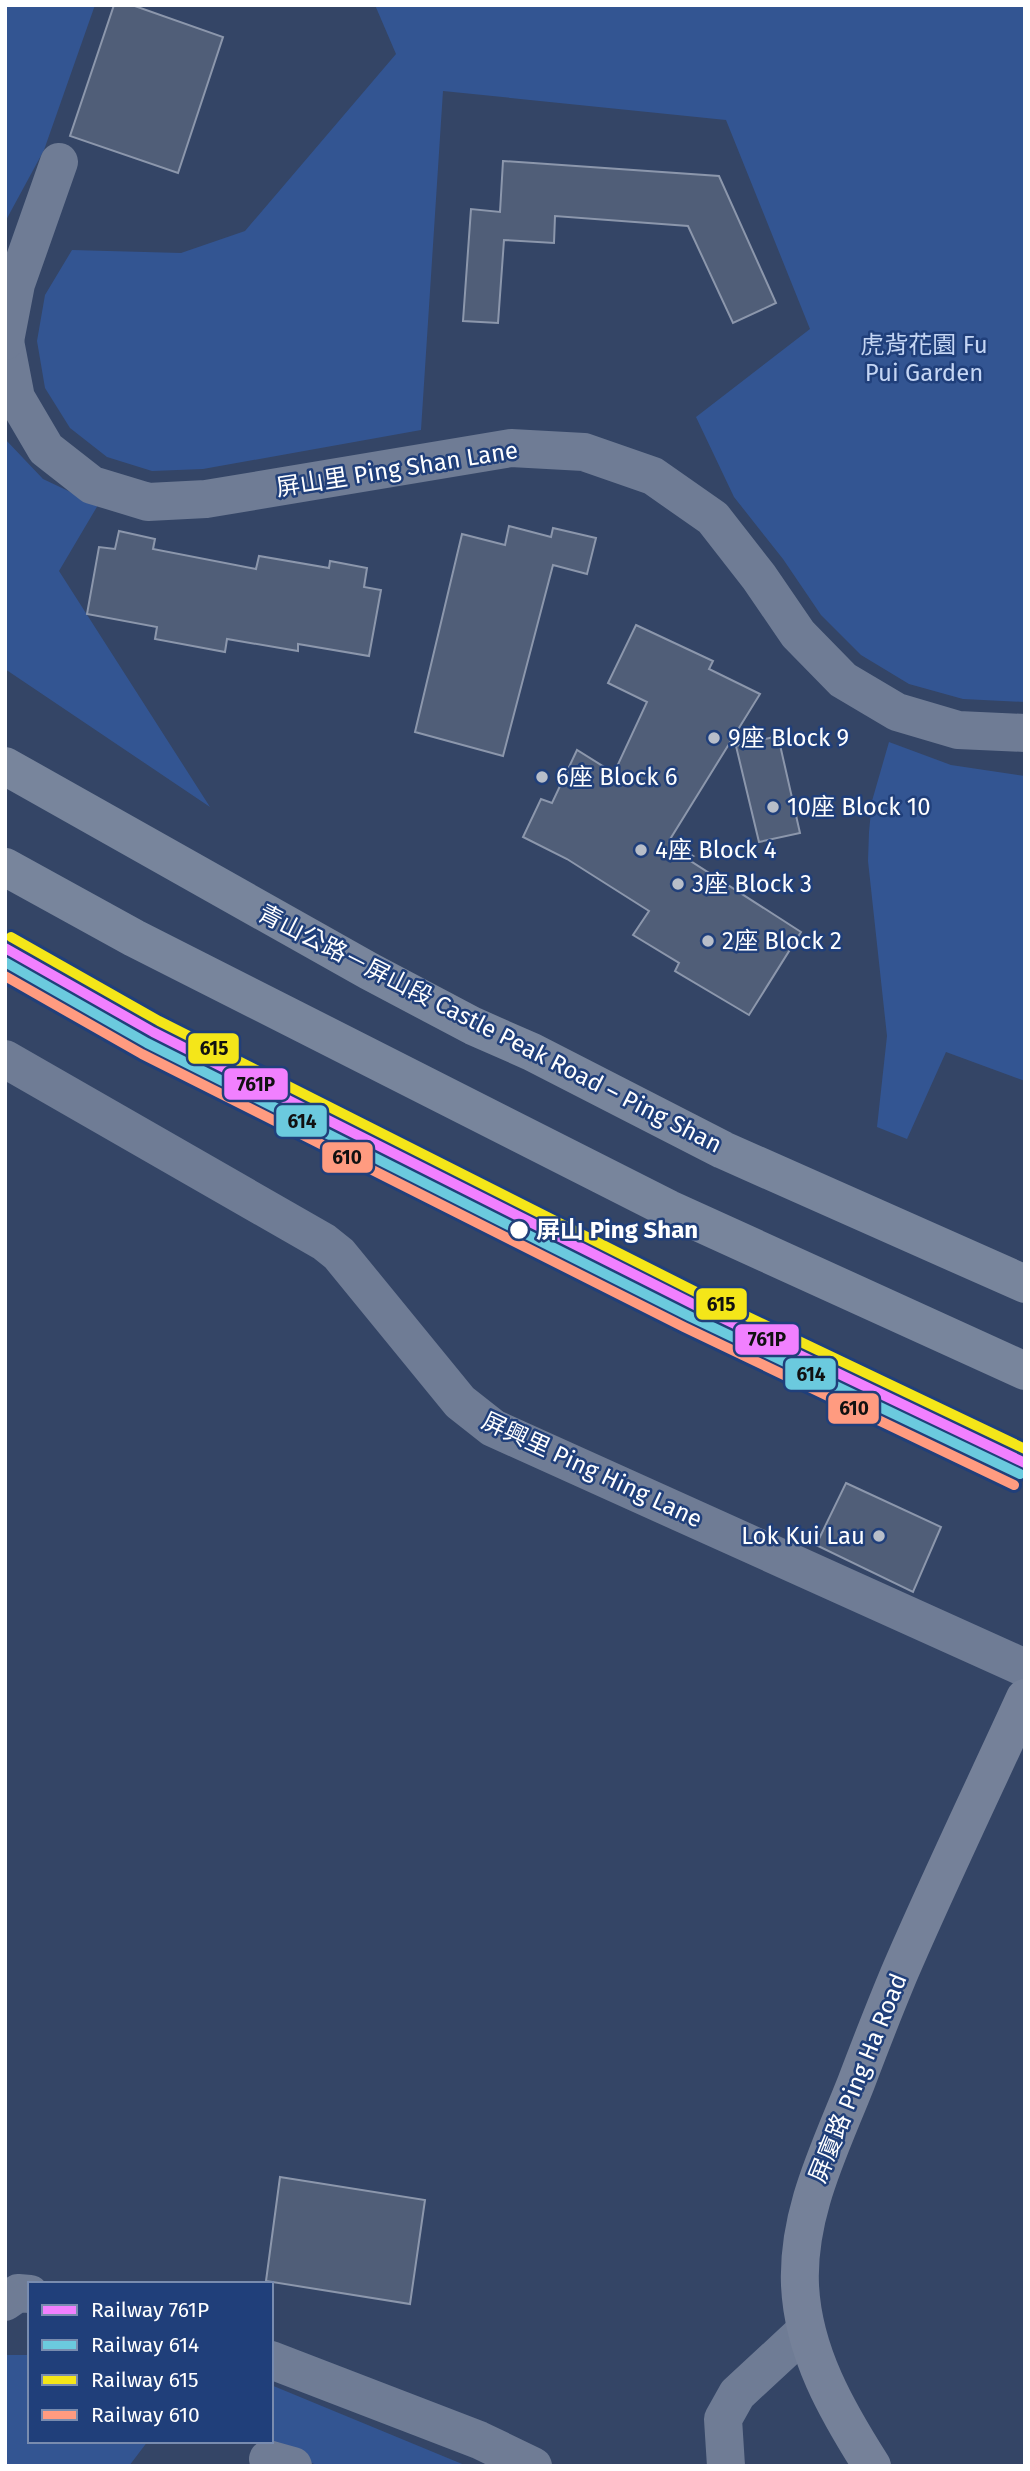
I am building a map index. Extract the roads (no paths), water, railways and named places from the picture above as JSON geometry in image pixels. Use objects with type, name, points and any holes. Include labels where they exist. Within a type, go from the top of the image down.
[{"type":"main road","name":"青山公路－屏山段 Castle Peak Road – Ping Shan","points":[[5,766],[240,899],[473,1026],[532,1052],[723,1150],[1025,1284]]},
{"type":"main road","points":[[5,867],[134,938],[668,1209],[1025,1371]]},
{"type":"street","name":"屏山里 Ping Shan Lane","points":[[59,162],[16,284],[5,341],[16,398],[46,449],[92,485],[148,502],[206,499],[511,448],[584,452],[653,476],[713,518],[759,576],[798,634],[843,680],[897,712],[958,730],[1025,733]]},
{"type":"street","name":"屏興里 Ping Hing Lane","points":[[5,1059],[324,1242],[339,1254],[460,1402],[493,1428],[1025,1668]]},
{"type":"street","name":"屏廈路 Ping Ha Road","points":[[872,2466],[846,2426],[822,2379],[806,2330],[800,2287],[800,2244],[809,2203],[898,1975],[1025,1698]]},
{"type":"street","points":[[5,2302],[18,2293],[28,2294]]},
{"type":"street","points":[[726,2466],[723,2419],[737,2394],[806,2330]]},
{"type":"street","points":[[273,2361],[479,2440],[533,2466]]},
{"type":"rail line","name":"615","points":[[11,937],[159,1021],[700,1294],[1025,1449]]},
{"type":"rail line","name":"761P","points":[[5,948],[153,1032],[695,1305],[1025,1463]]},
{"type":"rail line","name":"614","points":[[5,962],[147,1043],[689,1316],[1020,1474]]},
{"type":"rail line","name":"610","points":[[5,976],[142,1054],[684,1327],[1014,1485]]},
{"type":"place","name":"9座 Block 9","points":[[714,738]]},
{"type":"place","name":"6座 Block 6","points":[[542,777]]},
{"type":"place","name":"10座 Block 10","points":[[773,807]]},
{"type":"place","name":"4座 Block 4","points":[[641,850]]},
{"type":"place","name":"3座 Block 3","points":[[678,884]]},
{"type":"place","name":"2座 Block 2","points":[[708,941]]},
{"type":"place","name":"屏山 Ping Shan","points":[[519,1230]]},
{"type":"place","name":"Lok Kui Lau","points":[[879,1536]]},
{"type":"park label","name":"虎背花園 Fu Pui Garden","points":[[924,359]]}]
